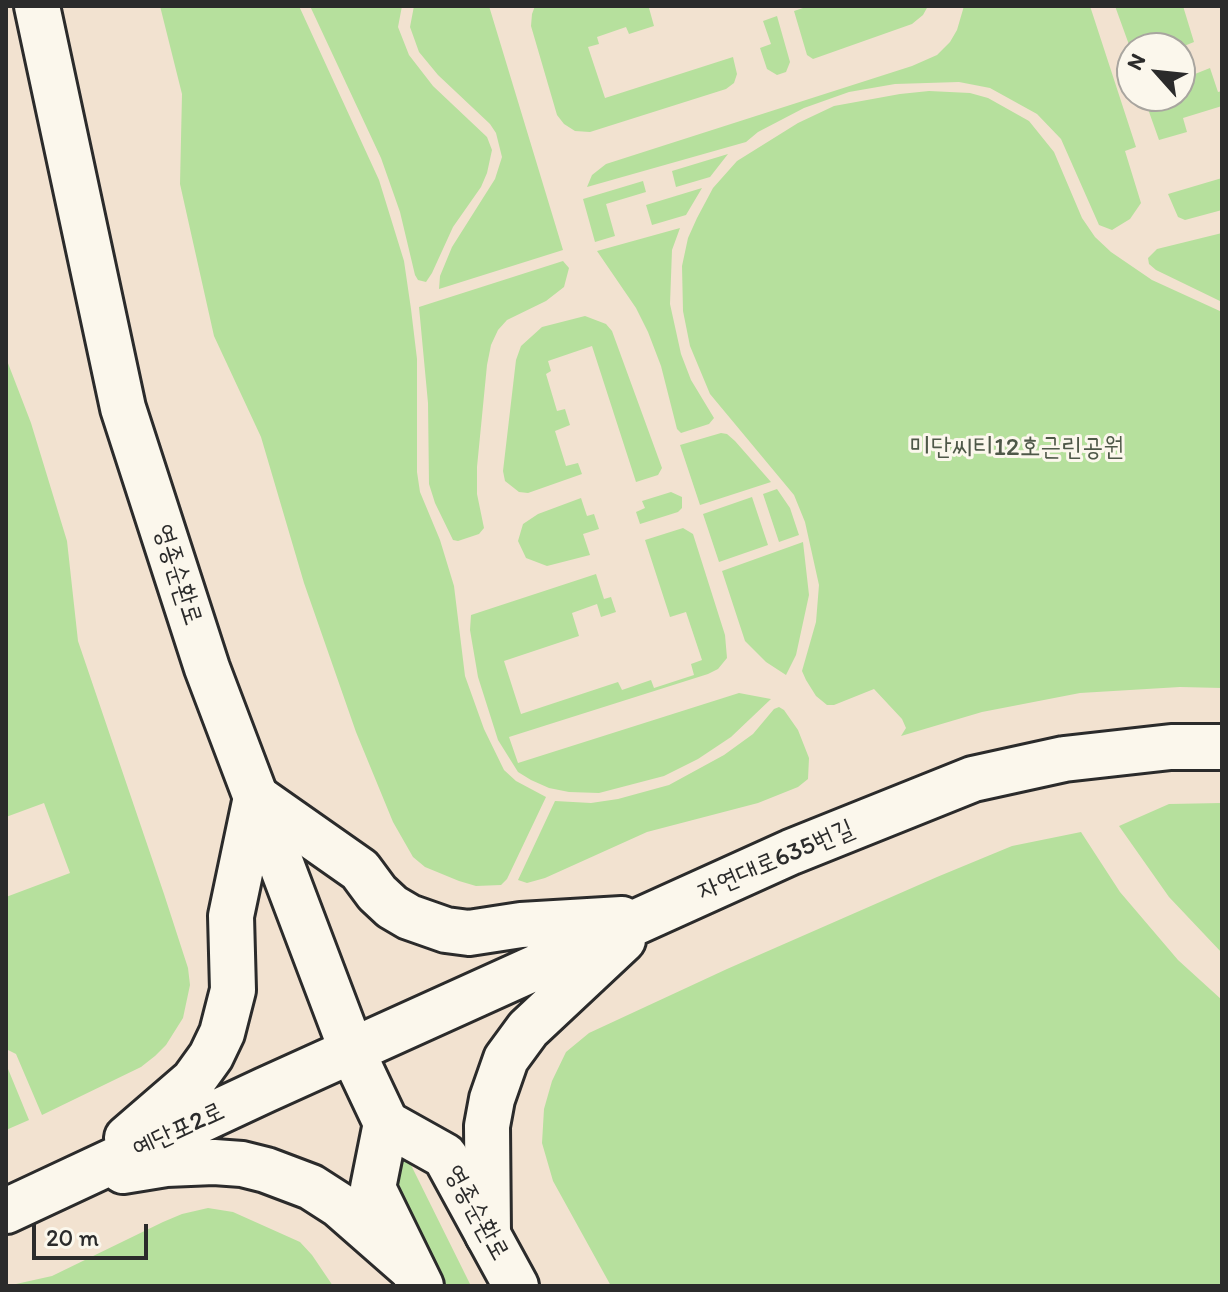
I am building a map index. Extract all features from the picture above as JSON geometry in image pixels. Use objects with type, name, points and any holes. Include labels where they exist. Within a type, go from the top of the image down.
[{"type":"street","name":"영종순환로","points":[[37,6],[123,408],[207,668],[352,1051],[386,1123],[445,1156],[516,1286]]},
{"type":"street","name":"자연대로635번길","points":[[352,1051],[791,852],[973,779],[1064,759],[1171,747],[1222,747]]},
{"type":"street","points":[[79,1177],[193,1081],[211,1056],[222,1033],[233,990],[231,916],[256,797],[360,870],[392,907],[409,917],[446,930],[469,933],[521,925],[648,917]]},
{"type":"street","points":[[488,1235],[487,1126],[492,1099],[506,1059],[528,1029],[648,917]]},
{"type":"street","name":"예단포2로","points":[[6,1211],[352,1051]]},
{"type":"street","points":[[386,1123],[373,1188],[417,1278]]},
{"type":"street","points":[[79,1177],[166,1164],[214,1162],[266,1170],[311,1187],[339,1205],[374,1233],[417,1278]]},
{"type":"green space","points":[[160,6],[299,6],[379,180],[404,261],[411,309],[417,359],[417,472],[420,492],[440,540],[454,586],[465,676],[484,729],[504,770],[516,781],[546,797],[507,879],[501,885],[476,886],[459,881],[425,867],[413,857],[393,822],[356,732],[304,583],[261,437],[214,336],[180,184],[182,94]]},
{"type":"green space","points":[[310,6],[402,6],[398,27],[409,55],[433,86],[487,137],[492,150],[487,173],[453,227],[426,282],[418,280],[415,275],[400,212],[381,158]]},
{"type":"green space","points":[[414,6],[489,6],[563,250],[439,289],[440,276],[452,247],[495,179],[502,157],[496,133],[490,124],[438,75],[419,52],[410,27]]},
{"type":"green space","points":[[535,6],[654,6],[649,8],[654,26],[629,34],[626,27],[597,37],[599,44],[588,47],[605,98],[733,57],[737,74],[734,83],[726,89],[590,132],[575,131],[557,115],[531,26]]},
{"type":"green space","points":[[809,6],[928,6],[912,24],[813,59],[807,55],[794,11]]},
{"type":"green space","points":[[964,6],[1090,6],[1116,86],[1116,112],[1125,112],[1136,147],[1125,151],[1141,203],[1130,219],[1112,230],[1099,225],[1061,139],[1037,114],[990,88],[959,82],[895,84],[849,92],[804,108],[758,132],[746,142],[587,187],[592,175],[606,164],[912,66],[937,55],[957,30]]},
{"type":"green space","points":[[1115,6],[1183,6],[1191,32],[1124,32]]},
{"type":"green space","points":[[777,16],[790,62],[786,72],[777,75],[767,69],[760,48],[771,44],[763,21]]},
{"type":"green space","points":[[1210,68],[1218,92],[1222,91],[1222,106],[1183,118],[1187,132],[1159,140],[1149,112],[1196,112],[1196,74]]},
{"type":"green space","name":"미단씨티12호근린공원","points":[[929,91],[970,93],[988,98],[1029,121],[1054,152],[1082,218],[1095,237],[1152,280],[1222,312],[1222,688],[1180,687],[1080,693],[982,712],[901,736],[906,728],[902,719],[874,689],[827,705],[816,696],[806,680],[802,671],[816,622],[819,585],[805,522],[794,495],[710,394],[690,346],[683,311],[682,266],[688,238],[697,218],[713,188],[737,161],[798,123],[834,106]]},
{"type":"green space","points":[[728,154],[710,177],[676,187],[672,171]]},
{"type":"green space","points":[[1222,178],[1222,210],[1185,220],[1178,217],[1168,194]]},
{"type":"green space","points":[[643,181],[646,192],[606,204],[615,236],[595,242],[583,199]]},
{"type":"green space","points":[[702,188],[686,215],[652,225],[646,205]]},
{"type":"green space","points":[[680,228],[672,250],[670,304],[681,354],[691,380],[714,418],[709,424],[681,433],[677,429],[661,366],[648,332],[636,308],[597,251]]},
{"type":"green space","points":[[1222,233],[1222,302],[1149,264],[1148,258],[1157,249]]},
{"type":"green space","points":[[563,261],[569,268],[564,287],[546,301],[507,320],[491,345],[477,467],[477,494],[484,528],[479,534],[453,540],[429,484],[428,403],[419,307]]},
{"type":"green space","points":[[585,316],[606,324],[612,331],[662,468],[658,475],[636,482],[592,346],[548,361],[551,371],[546,374],[557,411],[565,409],[570,425],[555,431],[566,466],[578,463],[582,474],[528,493],[519,492],[505,481],[503,471],[516,360],[521,346],[542,327]]},
{"type":"green space","points":[[6,358],[31,423],[67,541],[78,641],[164,894],[188,968],[190,985],[183,1018],[155,1056],[141,1067],[42,1115],[16,1054],[6,1049],[6,897],[70,873],[44,803],[6,817]]},
{"type":"green space","points":[[721,433],[735,441],[771,482],[700,505],[680,445]]},
{"type":"green space","points":[[777,489],[790,508],[799,535],[779,542],[763,494]]},
{"type":"green space","points":[[671,492],[682,497],[682,508],[640,524],[636,512],[645,508],[642,501]]},
{"type":"green space","points":[[752,497],[768,545],[719,562],[703,514]]},
{"type":"green space","points":[[581,498],[587,516],[594,514],[599,529],[583,534],[590,555],[547,566],[526,558],[518,541],[523,524],[538,514]]},
{"type":"green space","points":[[683,528],[693,534],[725,635],[727,658],[718,669],[708,674],[509,737],[518,763],[739,693],[771,699],[731,737],[698,759],[664,776],[599,793],[549,788],[518,772],[498,740],[478,677],[470,630],[471,615],[596,574],[604,599],[611,597],[616,612],[601,617],[597,604],[572,613],[579,636],[504,661],[521,714],[618,682],[622,690],[651,680],[654,688],[694,675],[691,664],[702,660],[686,612],[670,617],[645,540]]},
{"type":"green space","points":[[803,542],[809,595],[796,655],[786,675],[766,662],[745,641],[722,571]]},
{"type":"green space","points":[[779,707],[798,730],[809,758],[808,779],[798,787],[758,803],[647,832],[545,878],[527,883],[518,880],[555,801],[591,803],[669,785],[724,755],[753,734]]},
{"type":"green space","points":[[1222,803],[1222,953],[1169,897],[1119,826],[1169,804]]},
{"type":"green space","points":[[1081,832],[1120,892],[1178,960],[1222,1000],[1222,1286],[611,1286],[553,1181],[542,1143],[544,1109],[552,1081],[566,1052],[589,1033],[937,877],[1012,846]]},
{"type":"green space","points":[[6,1064],[29,1120],[6,1130]]},
{"type":"green space","points":[[397,1157],[405,1158],[411,1165],[471,1286],[445,1286],[390,1175]]},
{"type":"green space","points":[[208,1208],[233,1212],[300,1242],[333,1286],[7,1286],[52,1276],[163,1222]]}]
